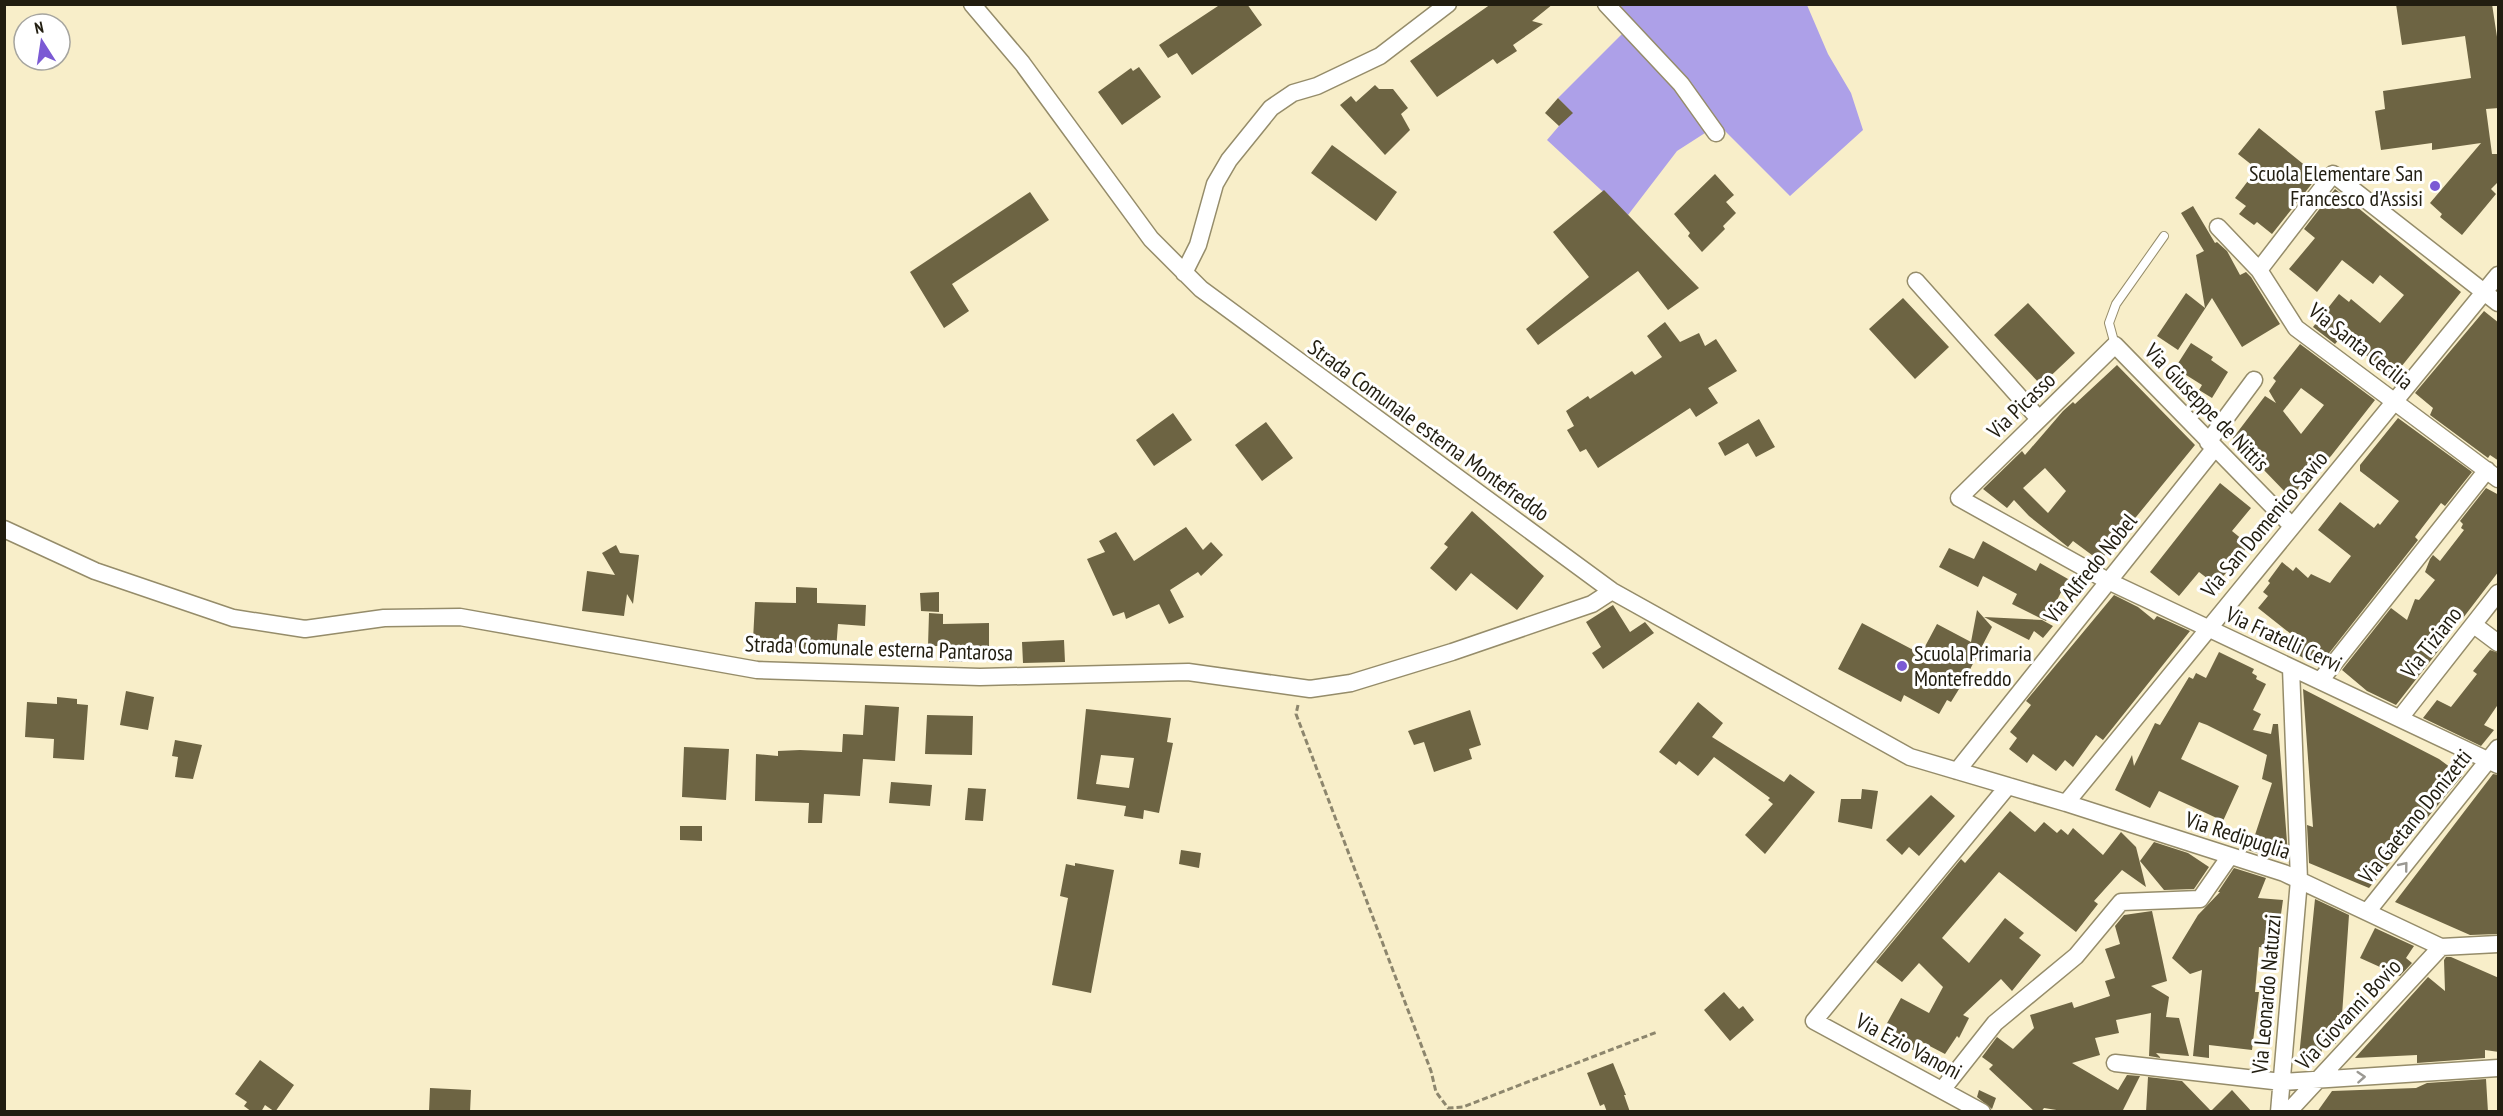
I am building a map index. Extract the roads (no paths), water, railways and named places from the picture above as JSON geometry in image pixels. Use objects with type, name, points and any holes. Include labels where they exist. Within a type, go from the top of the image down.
[{"type":"street","name":"Strada Comunale esterna Montefreddo","points":[[972,4],[1029,72],[1151,239],[1184,273],[1258,332],[1612,591],[1911,757],[1957,771]]},
{"type":"street","points":[[1184,273],[1198,245],[1215,184],[1229,160],[1271,108],[1293,93],[1317,86],[1380,56],[1448,4]]},
{"type":"street","points":[[1606,4],[1681,84],[1716,133]]},
{"type":"street","points":[[2259,270],[2333,174],[2499,303]]},
{"type":"street","name":"Via Santa Cecilia","points":[[2218,227],[2259,270],[2296,328],[2493,474]]},
{"type":"street","name":"Via San Domenico Savio","points":[[2066,803],[2207,628],[2499,275]]},
{"type":"street","points":[[1916,280],[2039,419]]},
{"type":"street","name":"Via Picasso","points":[[1959,498],[2115,345]]},
{"type":"street","name":"Via Giuseppe de Nittis","points":[[2115,345],[2211,446],[2292,526]]},
{"type":"street","name":"Via Alfredo Nobel","points":[[1957,771],[2108,581],[2211,446],[2254,381]]},
{"type":"street","points":[[2320,681],[2493,474]]},
{"type":"street","name":"Via Fratelli Cervi","points":[[1959,498],[2108,581],[2400,718],[2495,758]]},
{"type":"street","name":"Strada Comunale esterna Pantarosa","points":[[4,529],[95,571],[233,618],[305,629],[384,618],[460,617],[757,670],[980,677],[1188,672],[1310,689],[1352,683],[1452,652],[1592,604],[1612,591]]},
{"type":"street","name":"Via Tiziano","points":[[2400,718],[2499,593]]},
{"type":"street","points":[[2474,625],[2499,643]]},
{"type":"street","name":"Via Leonardo Natuzzi","points":[[2279,1112],[2299,880],[2291,668]]},
{"type":"street","name":"Via Gaetano Donizetti","points":[[2367,912],[2495,758]]},
{"type":"street","name":"Via Redipuglia","points":[[1957,771],[2066,803],[2299,880],[2441,947],[2499,944]]},
{"type":"street","name":"Via Ezio Vanoni","points":[[1982,1112],[1814,1021],[2008,786]]},
{"type":"street","points":[[1942,1090],[1995,1023],[2076,956],[2121,902],[2200,899],[2230,856]]},
{"type":"street","name":"Via Giovanni Bovio","points":[[2288,1112],[2441,947]]},
{"type":"street","points":[[2115,1063],[2282,1082],[2499,1068]]},
{"type":"lane","points":[[2115,345],[2109,323],[2116,304],[2164,236]]},
{"type":"place","name":"Scuola Elementare San Francesco d'Assisi","points":[[2435,186]]},
{"type":"place","name":"Scuola Primaria Montefreddo","points":[[1902,666]]}]
